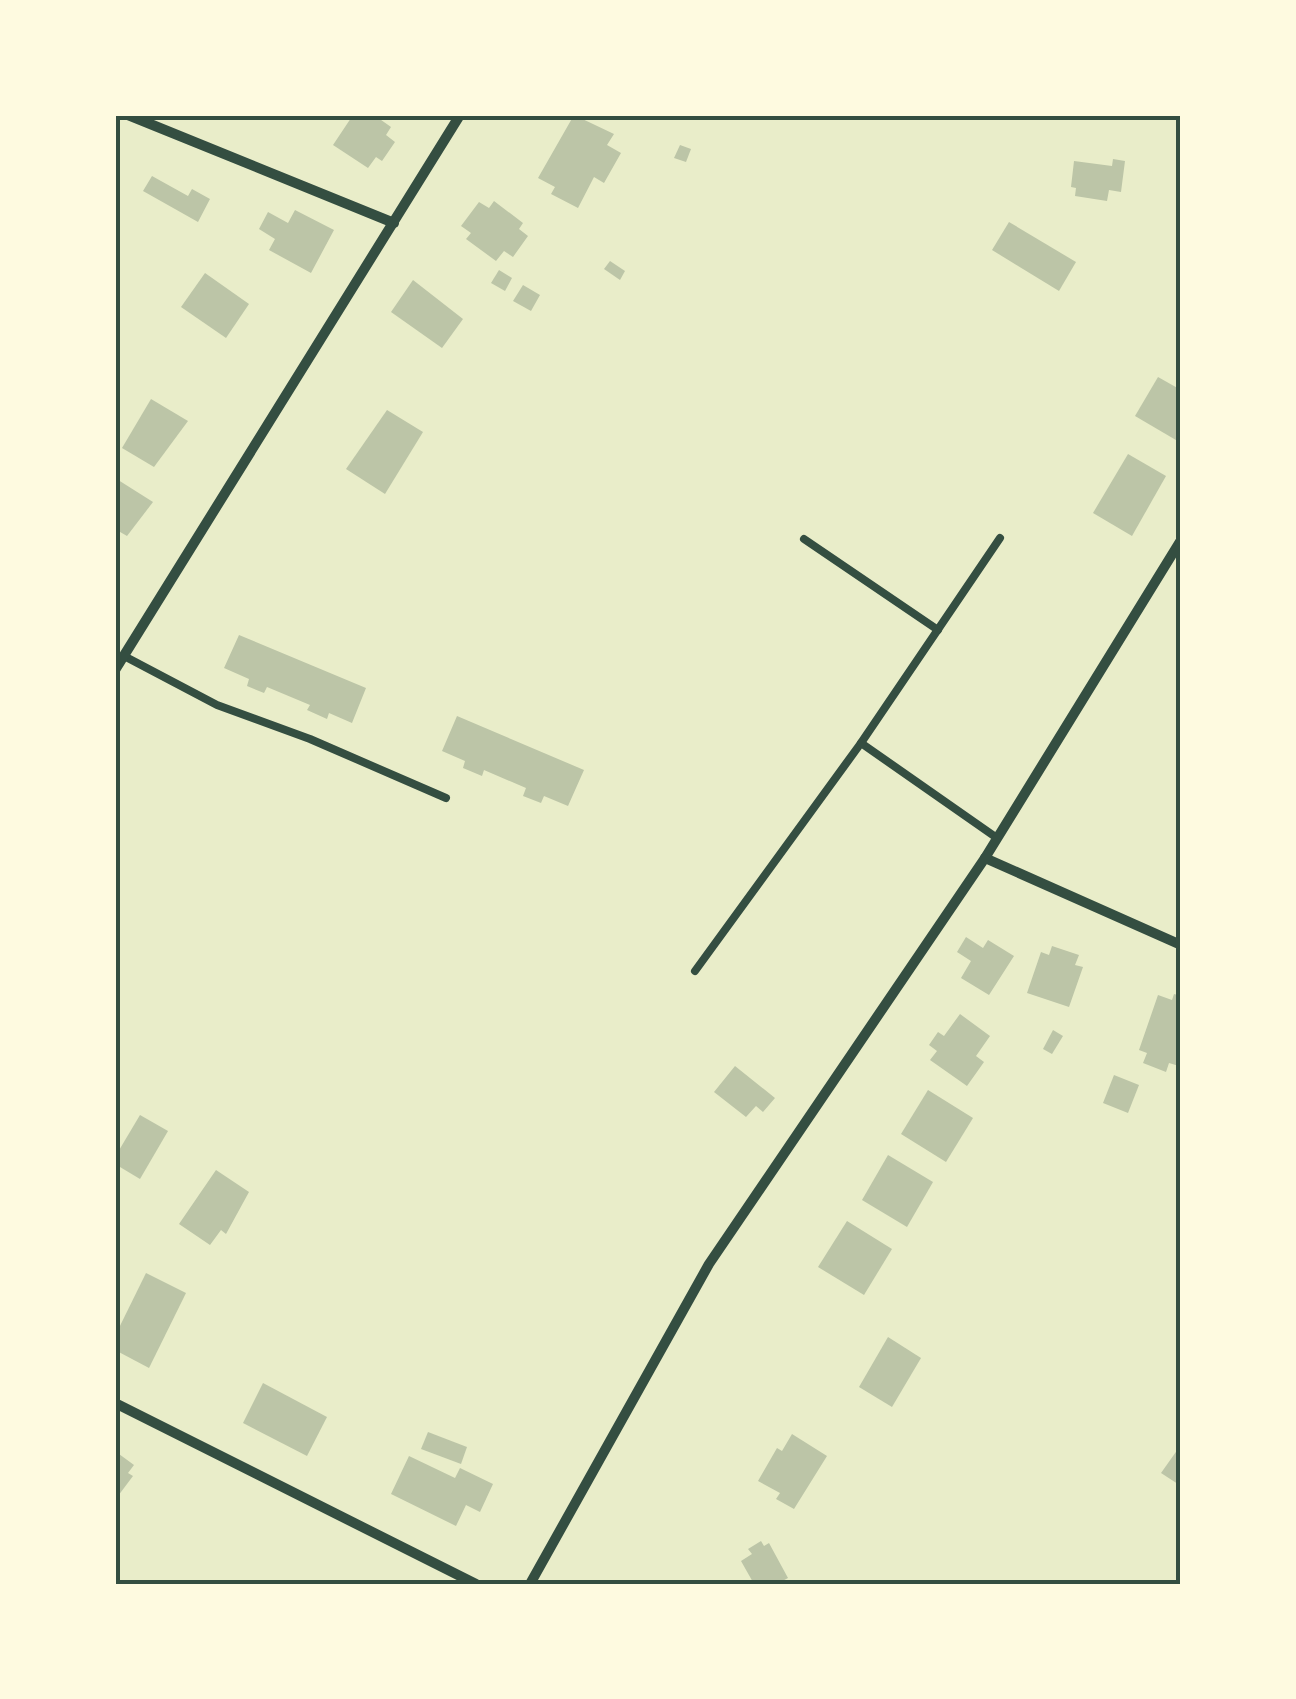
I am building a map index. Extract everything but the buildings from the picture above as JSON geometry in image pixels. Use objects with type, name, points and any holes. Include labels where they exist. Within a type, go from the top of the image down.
[{"type":"street","points":[[128,115],[394,223]]},
{"type":"street","points":[[115,670],[460,115]]},
{"type":"street","points":[[530,1584],[710,1264],[985,858],[1181,540]]},
{"type":"street","points":[[985,858],[1181,945]]},
{"type":"street","points":[[115,1403],[476,1584]]},
{"type":"lane","points":[[804,538],[938,630]]},
{"type":"lane","points":[[696,971],[860,743],[1000,538]]},
{"type":"lane","points":[[124,656],[216,705],[310,738],[446,798]]},
{"type":"lane","points":[[860,743],[997,838]]}]
